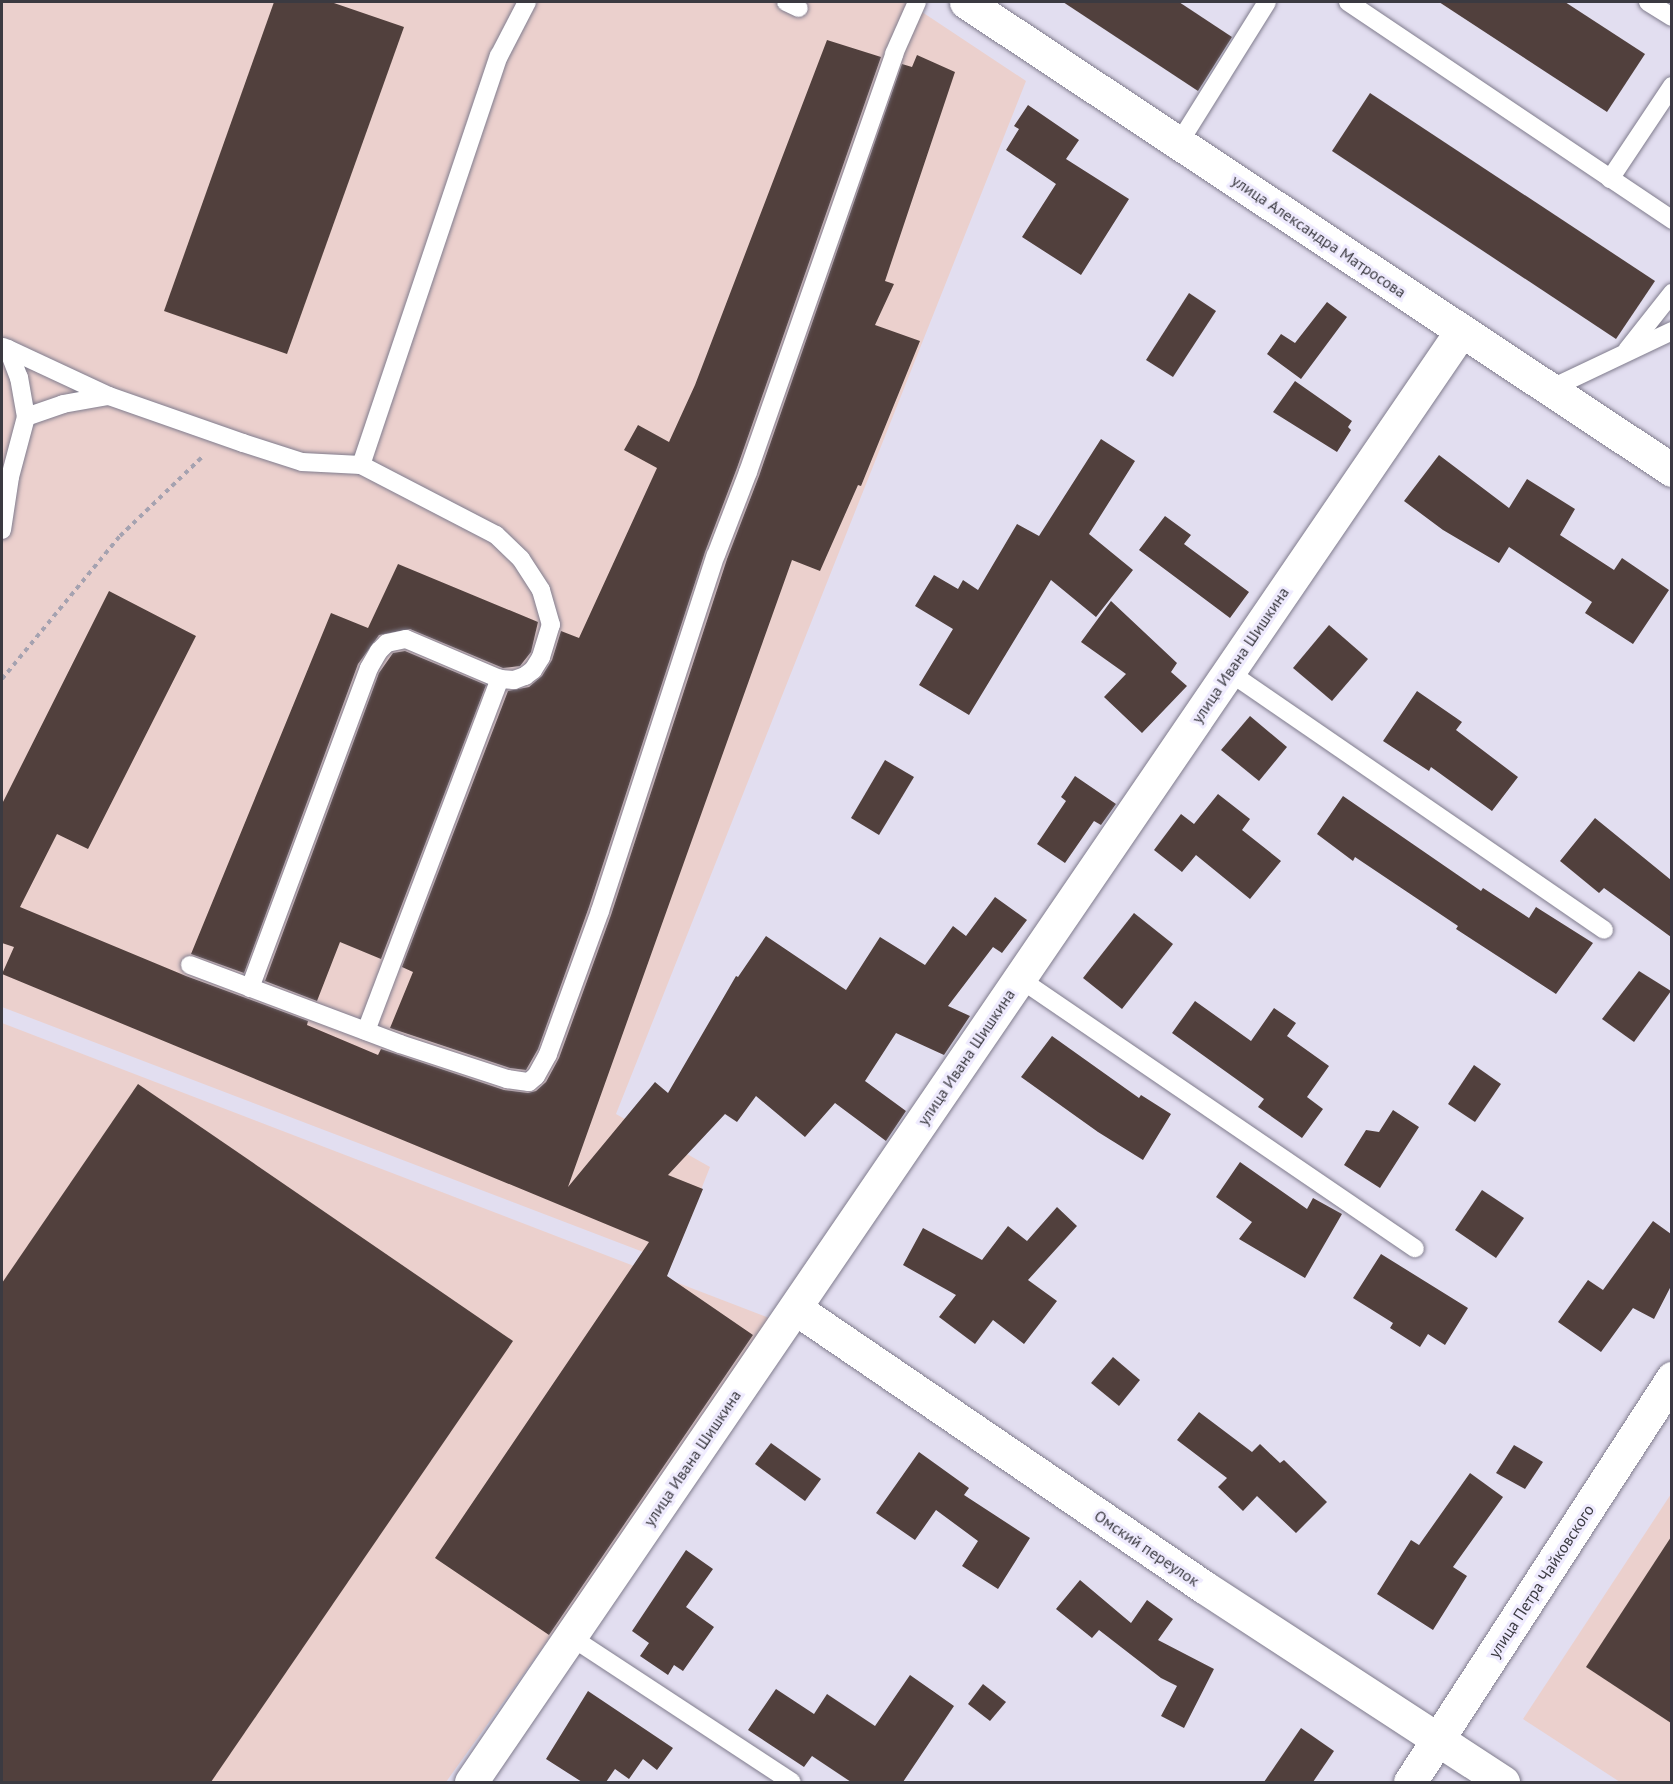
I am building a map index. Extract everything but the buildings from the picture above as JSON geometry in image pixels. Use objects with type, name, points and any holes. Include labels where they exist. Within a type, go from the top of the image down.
[{"type":"street","name":"улица Александра Матросова","points":[[966,2],[1671,470]]},
{"type":"street","name":"улица Ивана Шишкина","points":[[471,1782],[1461,331]]},
{"type":"street","name":"Омский переулок","points":[[795,1308],[1204,1587],[1503,1782]]},
{"type":"street","name":"улица Петра Чайковского","points":[[1410,1782],[1671,1378]]},
{"type":"lane","points":[[362,465],[499,56],[527,2]]},
{"type":"lane","points":[[190,966],[366,1031],[521,1083],[529,1082],[542,1068],[603,900],[716,555],[748,472],[894,54],[917,2]]},
{"type":"lane","points":[[1179,143],[1267,2]]},
{"type":"lane","points":[[1348,2],[1671,220]]},
{"type":"lane","points":[[1648,2],[1671,17]]},
{"type":"lane","points":[[1610,179],[1671,86]]},
{"type":"lane","points":[[1624,354],[1671,292]]},
{"type":"lane","points":[[1550,389],[1671,331]]},
{"type":"lane","points":[[4,347],[109,396],[226,437],[302,462],[362,465],[496,535],[521,559],[541,590],[551,625],[541,657],[525,676],[514,680],[500,679],[406,639],[387,643],[379,651],[369,668],[250,988]]},
{"type":"lane","points":[[2,530],[10,477],[26,417],[19,378],[4,347]]},
{"type":"lane","points":[[26,417],[63,404],[109,396]]},
{"type":"lane","points":[[1229,672],[1604,930]]},
{"type":"lane","points":[[366,1031],[500,679]]},
{"type":"lane","points":[[1020,979],[1415,1248]]},
{"type":"lane","points":[[571,1637],[792,1782]]},
{"type":"path","points":[[2,679],[120,536],[173,483],[226,437]]},
{"type":"shaded area","points":[[2,2],[907,2],[1026,81],[616,1114],[710,1167],[672,1263],[2,1007]]},
{"type":"shaded area","points":[[2,1023],[777,1321],[446,1782],[2,1782]]},
{"type":"shaded area","points":[[1671,1494],[1671,1782],[1620,1782],[1523,1719]]}]
